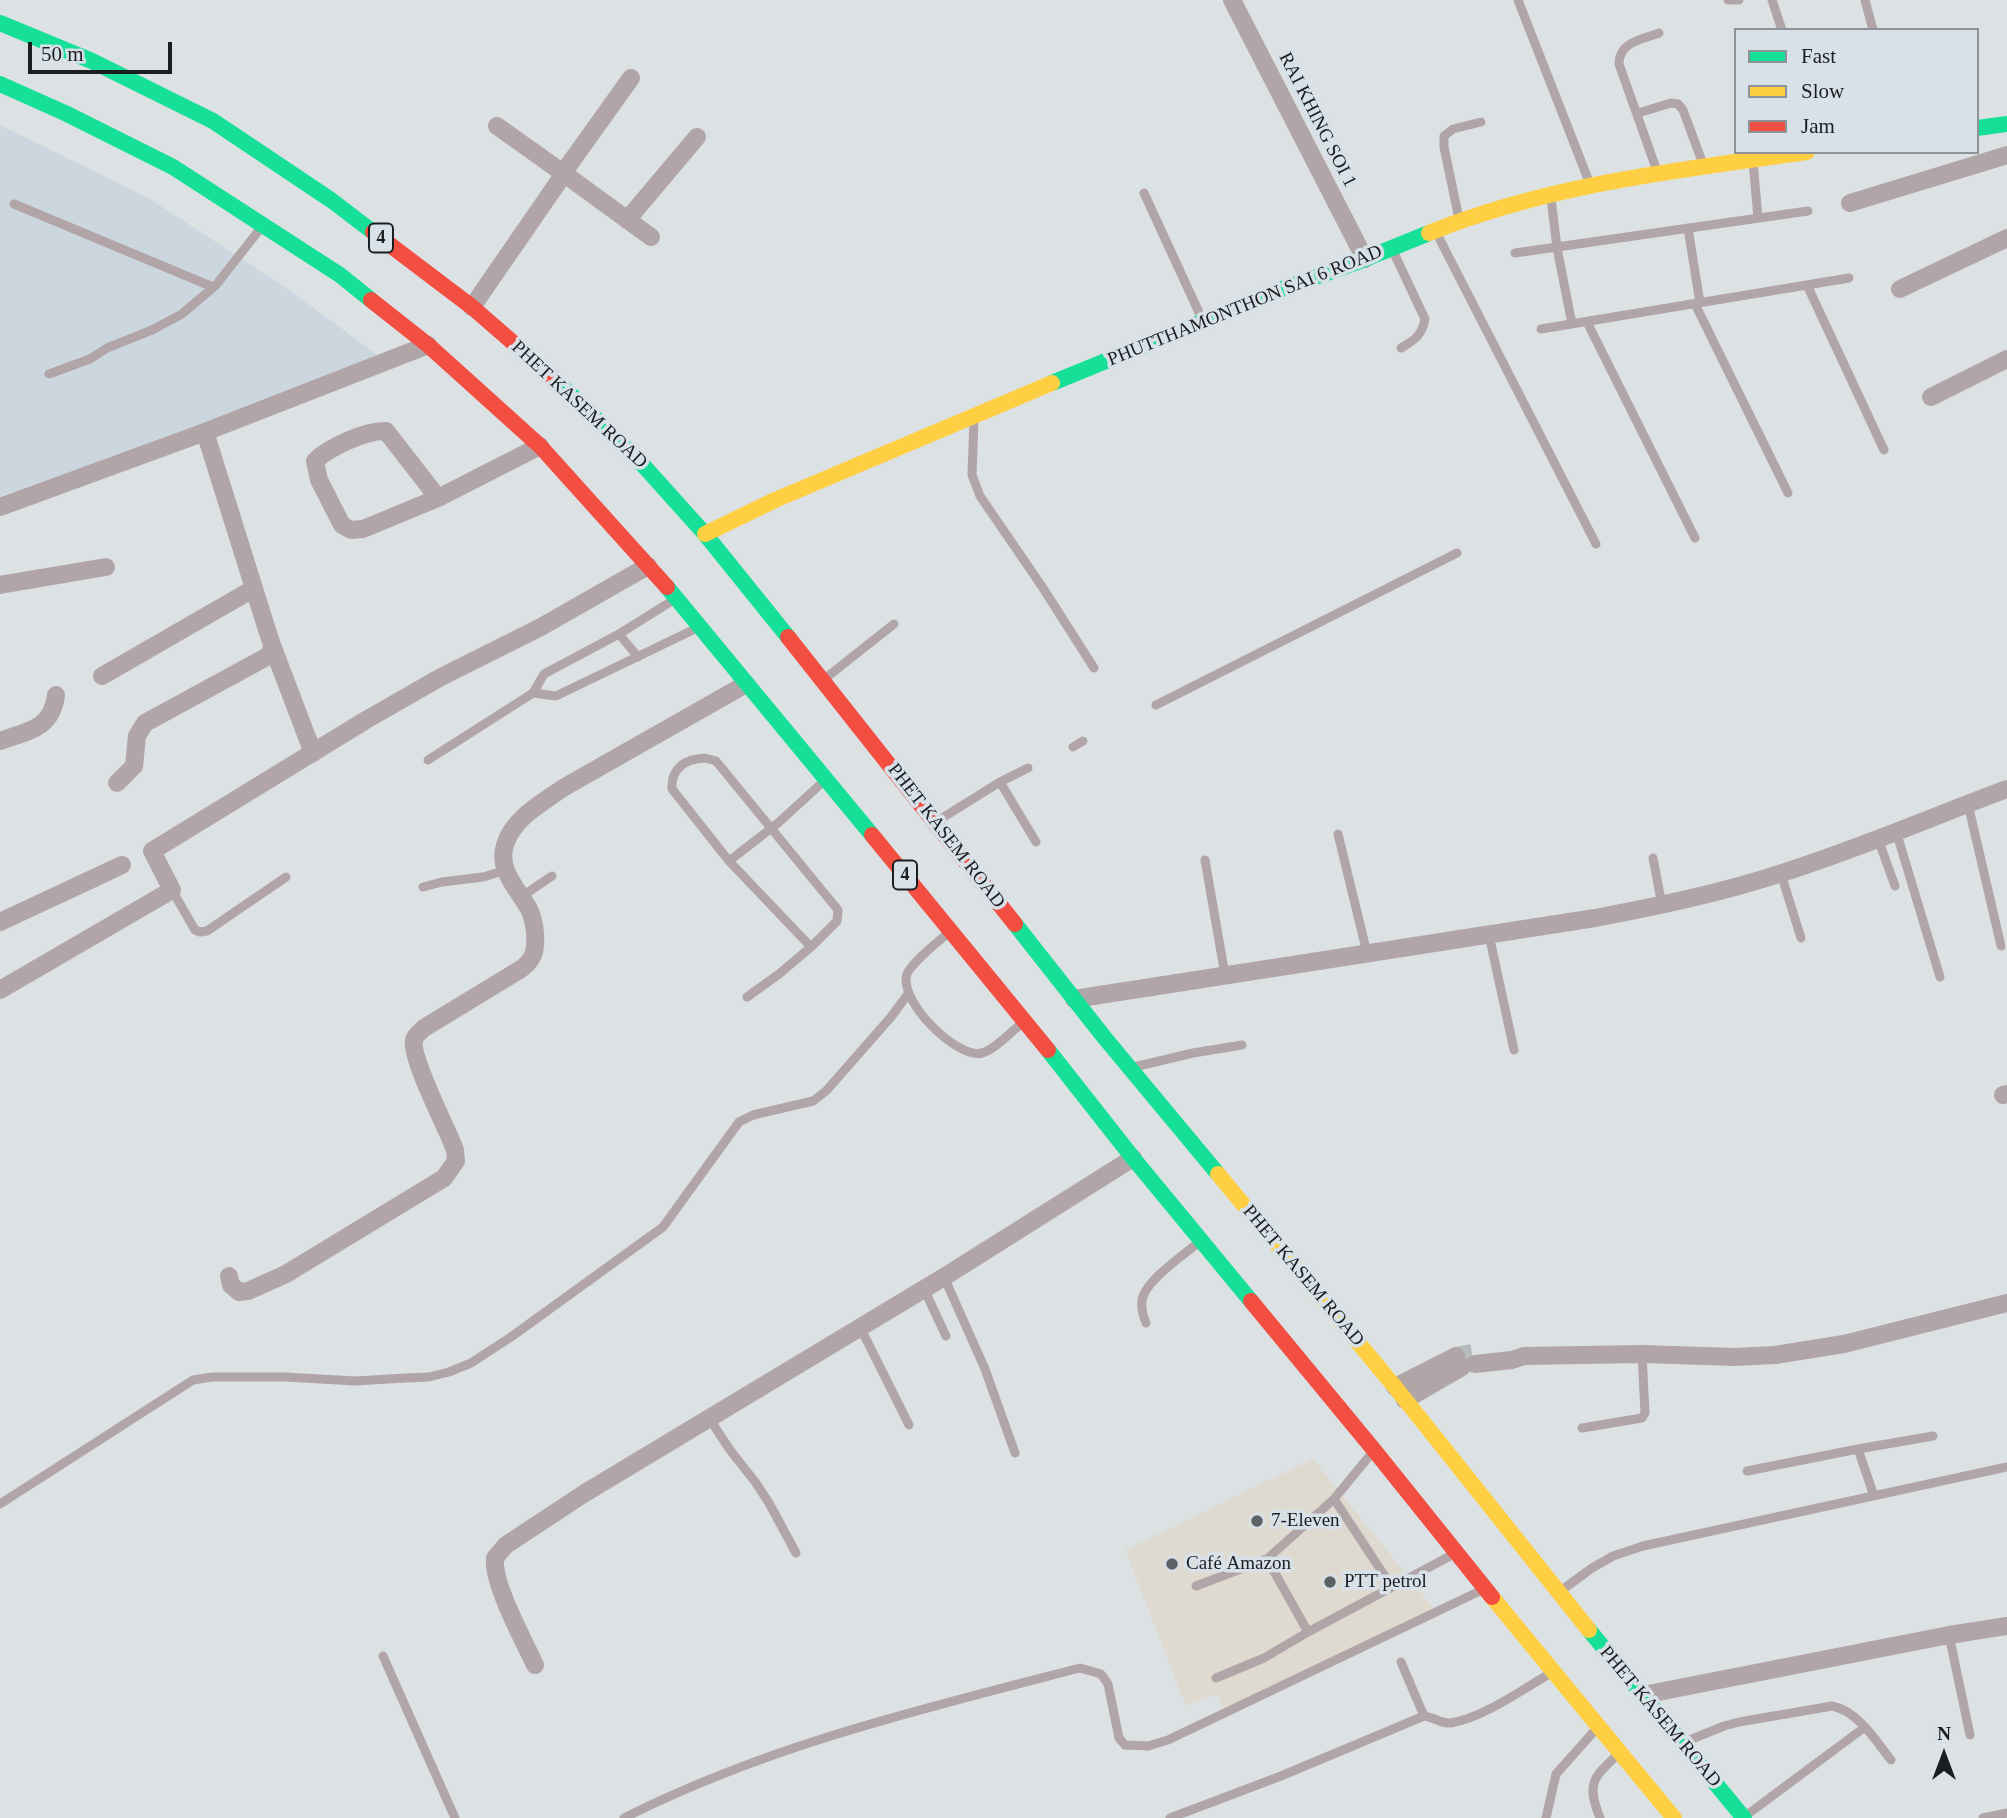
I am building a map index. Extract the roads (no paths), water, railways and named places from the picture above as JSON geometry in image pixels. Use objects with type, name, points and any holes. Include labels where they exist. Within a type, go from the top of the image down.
[{"type":"main road","name":"PHET KASEM ROAD","points":[[0,23],[92,61],[213,121],[331,200],[472,307],[600,421],[643,465],[705,534],[1129,1068],[1400,1394],[1558,1593],[1744,1818]]},
{"type":"main road","name":"4","points":[[0,84],[173,167],[340,275],[428,345],[540,446],[677,598],[1674,1818]]},
{"type":"main road","name":"PHUTTHAMONTHON SAI 6 ROAD","points":[[705,534],[775,500],[1203,321],[1488,211],[1591,186],[1704,166],[1794,154]]},
{"type":"street","name":"RAI KHING SOI 1","points":[[1231,0],[1365,259]]},
{"type":"street","points":[[472,307],[631,78]]},
{"type":"street","points":[[498,126],[651,237]]},
{"type":"street","points":[[1993,126],[2007,147]]},
{"type":"street","points":[[627,220],[697,137]]},
{"type":"street","points":[[1850,203],[2007,155]]},
{"type":"street","points":[[1900,289],[2007,238]]},
{"type":"street","points":[[0,507],[205,432],[428,345]]},
{"type":"street","points":[[1931,397],[2007,359]]},
{"type":"street","points":[[438,498],[386,430],[375,430],[323,453],[316,461],[318,480],[342,525],[351,530],[363,529],[438,498],[540,446]]},
{"type":"street","points":[[205,432],[253,589],[313,753]]},
{"type":"street","points":[[0,922],[152,851],[441,677],[541,627],[648,566]]},
{"type":"street","points":[[0,585],[106,567]]},
{"type":"street","points":[[102,676],[253,589]]},
{"type":"street","points":[[117,783],[134,766],[137,736],[145,723],[270,655],[272,645]]},
{"type":"street","points":[[229,1276],[231,1285],[239,1292],[248,1291],[286,1274],[444,1178],[456,1161],[455,1150],[421,1074],[413,1050],[414,1040],[424,1028],[529,963],[534,955],[535,937],[530,911],[509,879],[503,862],[505,846],[514,827],[535,807],[563,788],[746,684]]},
{"type":"street","points":[[0,741],[33,729],[47,720],[52,713],[56,695]]},
{"type":"street","points":[[1074,999],[1595,918],[1662,905],[1781,874],[2007,789]]},
{"type":"street","points":[[0,990],[172,890],[152,851]]},
{"type":"street","points":[[536,1665],[515,1623],[498,1578],[495,1558],[506,1545],[585,1493],[944,1277],[1133,1158]]},
{"type":"street","points":[[1400,1394],[1466,1360],[1642,1354],[1735,1357],[1775,1355],[1844,1344],[2007,1303]]},
{"type":"street","points":[[1643,1695],[2007,1626]]},
{"type":"lane","points":[[1518,0],[1591,186]]},
{"type":"lane","points":[[1728,0],[1739,0]]},
{"type":"lane","points":[[1772,0],[1781,28]]},
{"type":"lane","points":[[1865,0],[1872,28]]},
{"type":"lane","points":[[1658,174],[1619,64],[1619,54],[1625,47],[1660,33]]},
{"type":"lane","points":[[1638,113],[1671,103],[1678,104],[1704,166]]},
{"type":"lane","points":[[1460,221],[1444,136],[1453,129],[1481,122]]},
{"type":"lane","points":[[1753,160],[1758,218]]},
{"type":"lane","points":[[1144,193],[1203,321]]},
{"type":"lane","points":[[1550,194],[1557,248],[1572,324]]},
{"type":"lane","points":[[14,204],[213,287]]},
{"type":"lane","points":[[1515,253],[1808,211]]},
{"type":"lane","points":[[49,374],[90,359],[107,348],[152,330],[182,314],[213,287],[264,225]]},
{"type":"lane","points":[[1688,229],[1697,303],[1788,493]]},
{"type":"lane","points":[[1434,230],[1596,544]]},
{"type":"lane","points":[[1391,248],[1425,319],[1423,330],[1415,340],[1401,348]]},
{"type":"lane","points":[[1541,328],[1849,278]]},
{"type":"lane","points":[[1807,285],[1884,450]]},
{"type":"lane","points":[[1587,322],[1695,538]]},
{"type":"lane","points":[[974,417],[972,475],[979,496],[1094,668]]},
{"type":"lane","points":[[1156,705],[1457,553]]},
{"type":"lane","points":[[428,760],[533,693],[544,674],[619,634],[677,598]]},
{"type":"lane","points":[[823,680],[894,624]]},
{"type":"lane","points":[[533,693],[556,696],[699,627]]},
{"type":"lane","points":[[619,634],[638,657]]},
{"type":"lane","points":[[1073,747],[1083,741]]},
{"type":"lane","points":[[747,997],[779,974],[811,947],[831,929],[837,921],[838,910],[775,825],[716,761],[692,759],[681,764],[672,780],[672,789],[729,861],[811,947]]},
{"type":"lane","points":[[936,822],[1027,768]]},
{"type":"lane","points":[[729,861],[826,780]]},
{"type":"lane","points":[[1000,782],[1036,842]]},
{"type":"lane","points":[[1968,804],[2001,946]]},
{"type":"lane","points":[[1896,831],[1940,977]]},
{"type":"lane","points":[[1338,834],[1367,953]]},
{"type":"lane","points":[[1878,839],[1895,886]]},
{"type":"lane","points":[[1653,858],[1662,905]]},
{"type":"lane","points":[[1205,860],[1225,975]]},
{"type":"lane","points":[[423,887],[483,877],[506,870]]},
{"type":"lane","points":[[1781,874],[1801,938]]},
{"type":"lane","points":[[520,897],[552,876]]},
{"type":"lane","points":[[172,890],[195,930],[200,932],[207,931],[286,877]]},
{"type":"lane","points":[[951,931],[908,971],[908,993],[915,1007],[944,1037],[975,1054],[989,1050],[1025,1021]]},
{"type":"lane","points":[[1489,934],[1514,1050]]},
{"type":"lane","points":[[0,1504],[193,1380],[212,1377],[286,1377],[355,1381],[429,1377],[471,1363],[512,1338],[663,1227],[739,1122],[753,1115],[813,1101],[826,1091],[891,1017],[908,993]]},
{"type":"lane","points":[[1129,1068],[1242,1045]]},
{"type":"lane","points":[[1146,1323],[1142,1312],[1144,1294],[1152,1283],[1201,1241]]},
{"type":"lane","points":[[944,1277],[985,1369],[1015,1452]]},
{"type":"lane","points":[[924,1289],[946,1336]]},
{"type":"lane","points":[[860,1327],[909,1425]]},
{"type":"lane","points":[[1582,1428],[1642,1418],[1642,1354]]},
{"type":"lane","points":[[709,1418],[756,1483],[796,1553]]},
{"type":"lane","points":[[1747,1471],[1933,1436]]},
{"type":"lane","points":[[1858,1449],[1874,1496]]},
{"type":"lane","points":[[1196,1586],[1267,1559],[1334,1499],[1374,1450]]},
{"type":"lane","points":[[1558,1593],[1613,1556],[1643,1546],[2007,1467]]},
{"type":"lane","points":[[1334,1499],[1392,1587]]},
{"type":"lane","points":[[1216,1678],[1264,1658],[1457,1553]]},
{"type":"lane","points":[[1267,1559],[1308,1632]]},
{"type":"lane","points":[[624,1818],[778,1752],[925,1708],[1080,1668],[1101,1674],[1108,1684],[1119,1738],[1125,1745],[1148,1746],[1168,1740],[1485,1589]]},
{"type":"lane","points":[[1949,1635],[1969,1735]]},
{"type":"lane","points":[[383,1656],[455,1818]]},
{"type":"lane","points":[[1401,1662],[1424,1716]]},
{"type":"lane","points":[[1170,1818],[1281,1776],[1424,1716],[1447,1723],[1475,1716],[1553,1672]]},
{"type":"lane","points":[[1682,1743],[1732,1724],[1822,1706],[1842,1707],[1864,1727],[1891,1760]]},
{"type":"lane","points":[[1546,1818],[1556,1774],[1598,1727]]},
{"type":"lane","points":[[1744,1818],[1864,1727]]},
{"type":"lane","points":[[1600,1818],[1593,1799],[1593,1782],[1620,1752]]},
{"type":"lane","points":[[1983,1818],[2007,1813]]},
{"type":"tunnel","points":[[1456,1356],[1472,1353]]},
{"type":"place","name":"7-Eleven","points":[[1257,1521]]},
{"type":"place","name":"Café Amazon","points":[[1172,1564]]},
{"type":"place","name":"PTT petrol","points":[[1330,1582]]}]
